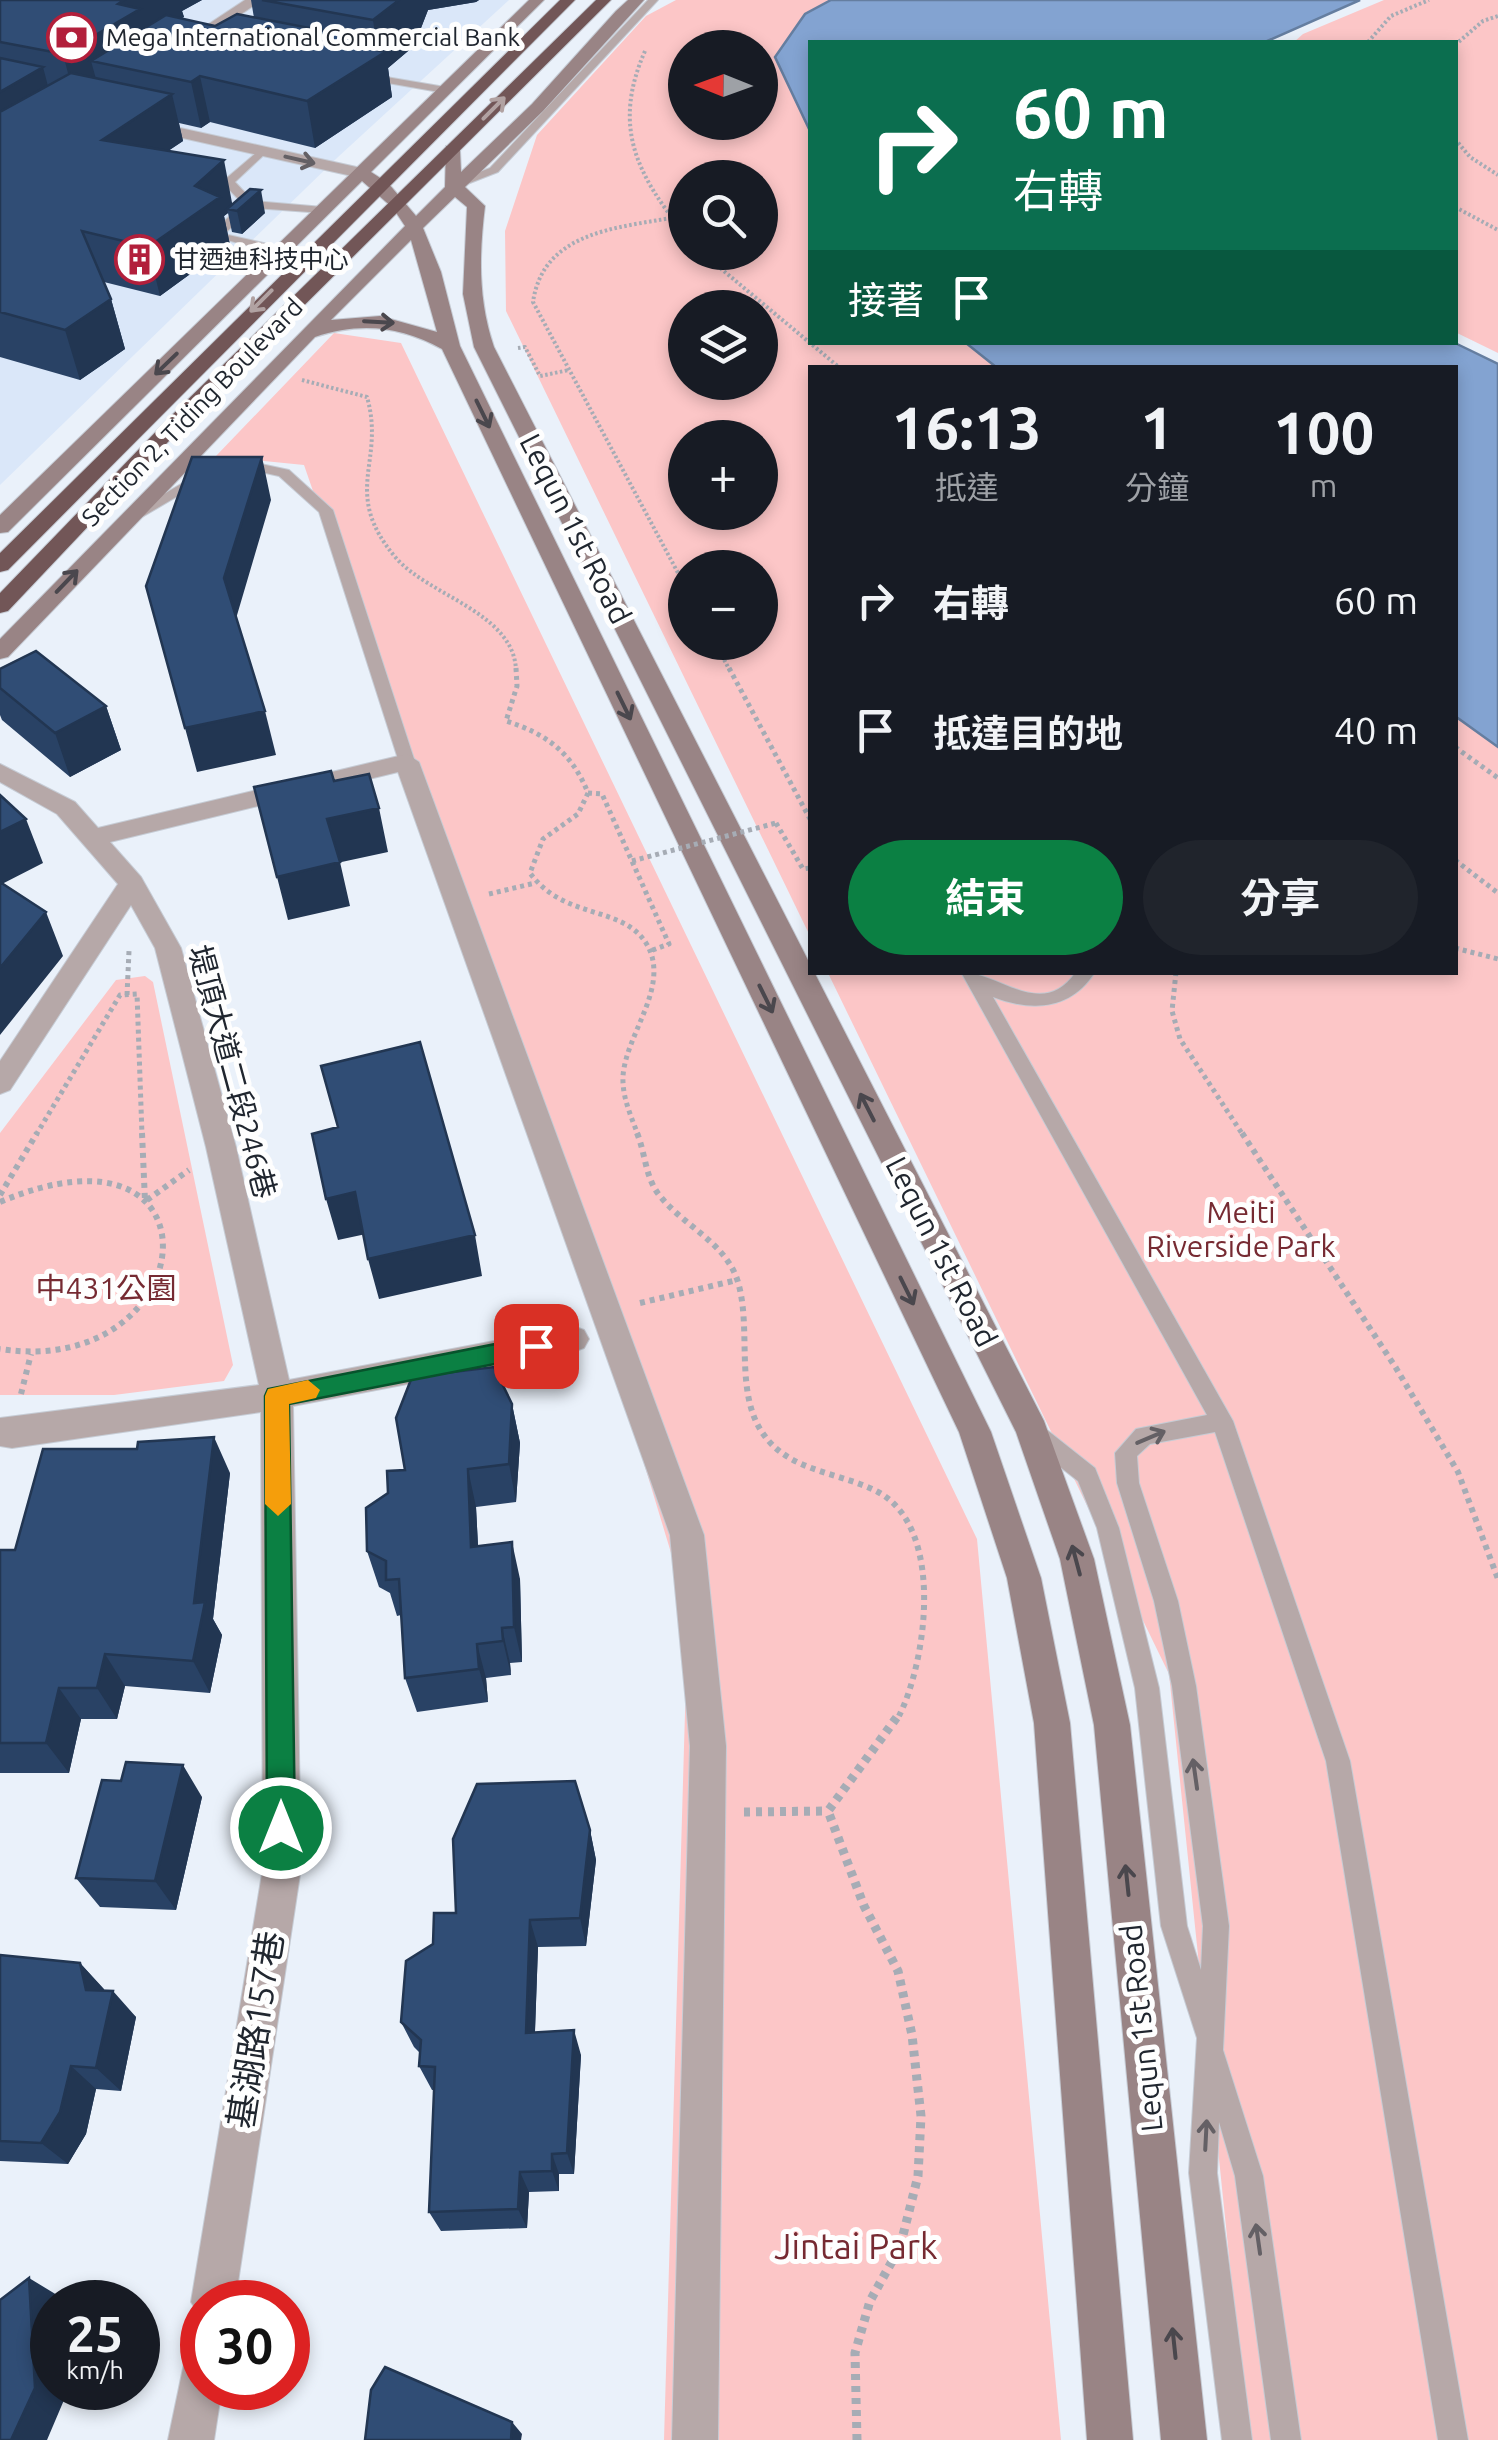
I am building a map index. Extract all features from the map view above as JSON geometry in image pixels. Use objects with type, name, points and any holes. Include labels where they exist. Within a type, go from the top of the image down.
[{"type":"highway","name":"Section 2, Tiding Boulevard","points":[[0,565],[568,0]]},
{"type":"highway","name":"Section 2, Tiding Boulevard","points":[[0,606],[178,420],[407,213],[452,150],[604,0]]},
{"type":"main road","name":"Section 2, Tiding Boulevard","points":[[0,527],[538,0]]},
{"type":"main road","name":"Section 2, Tiding Boulevard","points":[[0,652],[304,334],[407,213],[453,186],[527,118],[637,0]]},
{"type":"main road","name":"Lequn 1st Road","points":[[452,150],[453,186],[476,206],[468,264],[472,314],[484,347],[1032,1431],[1076,1558],[1112,1725],[1184,2440]]},
{"type":"main road","points":[[360,174],[380,183],[407,213]]},
{"type":"main road","name":"Lequn 1st Road","points":[[407,213],[450,346],[976,1432],[1024,1578],[1052,1723],[1110,2440]]},
{"type":"main road","points":[[304,334],[329,324],[374,321],[428,332],[450,346]]},
{"type":"street","points":[[168,56],[255,0]]},
{"type":"street","points":[[116,118],[360,174]]},
{"type":"street","points":[[92,838],[408,762],[687,1536],[708,1746],[695,2440]]},
{"type":"street","name":"堤頂大道二段246巷","points":[[0,772],[66,808],[132,883],[168,948],[221,1148],[277,1396]]},
{"type":"street","points":[[0,1084],[132,883]]},
{"type":"street","points":[[4,1442],[277,1396],[574,1339]]},
{"type":"street","name":"基湖路157巷","points":[[216,2280],[282,1868],[277,1396]]},
{"type":"street","points":[[191,2440],[196,2410]]},
{"type":"lane","points":[[453,186],[494,170],[653,0]]},
{"type":"lane","points":[[351,74],[445,90]]},
{"type":"lane","points":[[262,152],[228,182],[250,204],[323,210]]},
{"type":"lane","points":[[250,204],[215,235],[281,251]]},
{"type":"lane","points":[[124,522],[235,462],[284,473],[326,510],[408,762]]},
{"type":"lane","points":[[973,975],[1222,1420],[1338,1762],[1452,2440]]},
{"type":"lane","points":[[975,975],[995,992],[1034,1000],[1070,990],[1083,975]]},
{"type":"lane","points":[[1222,1420],[1144,1436],[1126,1453],[1128,1483],[1166,1601],[1184,1686],[1216,1926],[1203,2174],[1237,2440]]},
{"type":"lane","points":[[1032,1431],[1087,1474],[1108,1528],[1147,1688],[1174,1926],[1249,2176],[1286,2440]]},
{"type":"path","points":[[1370,40],[1391,16],[1429,0]]},
{"type":"path","points":[[1458,42],[1483,21],[1498,16]]},
{"type":"path","points":[[650,43],[635,70],[627,102],[629,146],[643,179],[668,215]]},
{"type":"path","points":[[1458,142],[1470,157],[1498,175]]},
{"type":"path","points":[[1458,209],[1498,230]]},
{"type":"path","points":[[668,218],[581,238],[540,265],[532,283],[532,302],[668,554]]},
{"type":"path","points":[[723,270],[808,341]]},
{"type":"path","points":[[812,345],[836,365]]},
{"type":"path","points":[[519,348],[526,347],[540,376],[569,370]]},
{"type":"path","points":[[286,376],[367,397],[374,411],[361,490],[363,506],[397,560],[415,576],[499,625],[516,656],[518,675],[506,720],[557,740],[582,774],[588,793],[578,814],[543,839],[530,872],[535,883],[566,908],[611,918],[628,927],[644,940],[656,964],[654,986],[632,1034],[623,1074],[633,1127],[644,1150],[649,1181],[720,1252],[737,1280],[760,1432],[796,1464],[876,1490],[904,1508],[916,1542],[923,1588],[924,1650],[908,1698],[884,1740],[852,1774],[828,1810]]},
{"type":"path","points":[[725,660],[808,815]]},
{"type":"path","points":[[1458,749],[1498,778]]},
{"type":"path","points":[[588,793],[602,794],[669,944],[650,952]]},
{"type":"path","points":[[632,861],[776,823],[807,868]]},
{"type":"path","points":[[1458,862],[1498,894]]},
{"type":"path","points":[[460,904],[535,883]]},
{"type":"path","points":[[1458,949],[1498,960]]},
{"type":"path","points":[[1176,975],[1172,1011],[1180,1039],[1396,1368],[1458,1472],[1498,1580]]},
{"type":"path","points":[[0,1198],[120,995],[137,994],[146,1201]]},
{"type":"path","points":[[146,1201],[221,1148]]},
{"type":"path","points":[[0,1198],[36,1185],[76,1178],[114,1183],[146,1201],[163,1227],[165,1261],[148,1296],[117,1326],[73,1348],[30,1354],[0,1349]]},
{"type":"path","points":[[610,1315],[644,1302],[737,1280]]},
{"type":"path","points":[[707,1812],[828,1810]]},
{"type":"path","points":[[828,1810],[864,1906],[898,1971],[912,2034],[921,2116],[918,2176],[900,2247],[870,2301],[855,2353],[857,2440]]},
{"type":"shaded area","points":[[0,0],[509,0],[338,157],[0,485]]},
{"type":"green space","points":[[676,0],[863,0],[808,40],[808,345],[979,345],[1006,365],[808,365],[808,932],[676,660],[778,660],[778,550],[668,550],[668,644],[506,311],[505,231],[537,135],[646,16]]},
{"type":"green space","points":[[1384,0],[1498,0],[1498,353],[1458,333],[1458,40],[1296,40]]},
{"type":"green space","name":"Jintai Park","points":[[334,333],[401,343],[977,1539],[1061,2440],[664,2440],[688,1609],[600,1318],[304,465],[216,456]]},
{"type":"green space","name":"Meiti Riverside Park","points":[[1458,707],[1498,737],[1498,2440],[1248,2440],[1169,1674],[829,975],[1458,975]]},
{"type":"green space","name":"中431公園","points":[[145,976],[153,982],[233,1365],[224,1381],[114,1395],[0,1395],[0,1133],[116,980]]},
{"type":"water","points":[[831,0],[1360,0],[1270,40],[808,40],[808,127],[778,63],[778,53],[805,14]]},
{"type":"water","points":[[1458,344],[1498,364],[1498,747],[1458,718],[1458,365],[994,365],[968,345]]},
{"type":"building","points":[[0,0],[124,0],[118,4],[140,9],[63,54],[0,42]]},
{"type":"building","points":[[262,0],[399,0],[373,20]]},
{"type":"building","points":[[237,14],[361,38],[354,45],[385,52],[307,101],[200,76],[191,82],[91,61],[166,15],[215,26]]},
{"type":"building","points":[[0,58],[43,67],[0,92]]},
{"type":"building","points":[[71,73],[172,94],[102,140],[224,160],[195,186],[220,197],[148,247],[82,231],[111,299],[65,330],[0,312],[0,112]]},
{"type":"building","points":[[250,189],[261,190],[237,211],[227,209]]},
{"type":"building","points":[[192,457],[262,457],[224,578],[265,711],[185,728],[146,586]]},
{"type":"building","points":[[36,651],[106,706],[55,733],[0,688],[0,669]]},
{"type":"building","points":[[331,771],[334,781],[369,774],[379,808],[327,819],[340,862],[277,877],[254,787]]},
{"type":"building","points":[[0,795],[26,819],[0,832]]},
{"type":"building","points":[[0,882],[46,912],[0,968]]},
{"type":"building","points":[[420,1042],[475,1235],[368,1259],[355,1192],[326,1199],[312,1134],[338,1127],[321,1066]]},
{"type":"building","points":[[494,1367],[512,1404],[509,1464],[468,1469],[471,1547],[512,1542],[514,1627],[502,1628],[503,1641],[477,1644],[479,1669],[405,1678],[399,1579],[386,1580],[386,1561],[367,1551],[366,1508],[388,1493],[387,1471],[405,1470],[396,1418],[412,1377]]},
{"type":"building","points":[[214,1437],[194,1603],[205,1602],[193,1661],[105,1654],[97,1688],[59,1688],[46,1743],[0,1743],[0,1550],[15,1550],[43,1449],[137,1449],[138,1442]]},
{"type":"building","points":[[126,1762],[183,1765],[155,1881],[76,1878],[102,1780],[121,1781]]},
{"type":"building","points":[[575,1781],[590,1830],[580,1918],[530,1920],[526,2033],[574,2030],[567,2153],[552,2154],[552,2171],[520,2172],[518,2209],[429,2212],[435,2067],[419,2066],[421,2040],[401,2022],[406,1961],[433,1944],[434,1913],[456,1913],[453,1839],[477,1784]]},
{"type":"building","points":[[0,1955],[80,1963],[86,1990],[113,1991],[96,2068],[71,2066],[60,2112],[41,2143],[0,2141]]},
{"type":"building","points":[[29,2278],[30,2399],[11,2440],[0,2440],[0,2300]]},
{"type":"building","points":[[385,2367],[512,2422],[511,2440],[365,2440],[371,2390]]},
{"type":"slow traffic","points":[[278,1504],[277,1396],[308,1390]]},
{"type":"place","name":"Mega International Commercial Bank","points":[[71,37]]},
{"type":"place","name":"甘迺迪科技中心","points":[[139,259]]},
{"type":"route","points":[[281,1828],[277,1396],[536,1346]]}]
